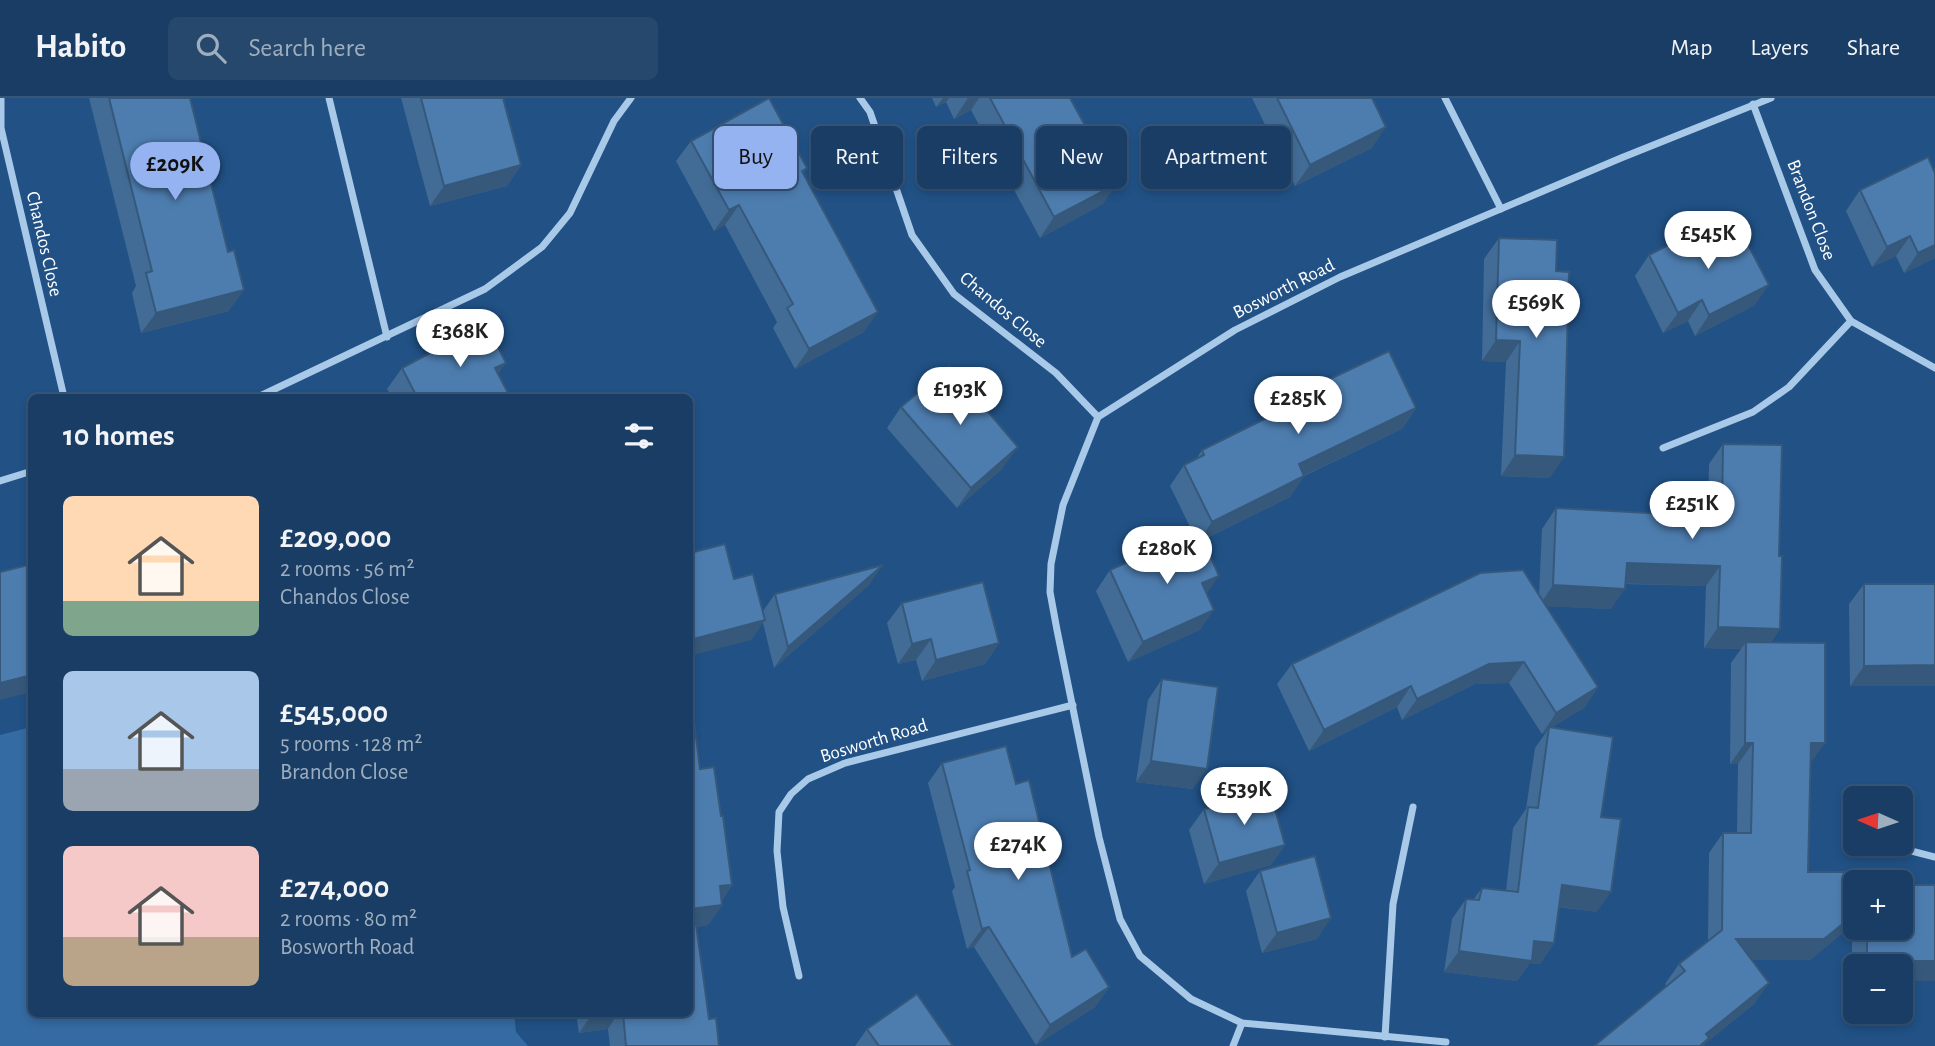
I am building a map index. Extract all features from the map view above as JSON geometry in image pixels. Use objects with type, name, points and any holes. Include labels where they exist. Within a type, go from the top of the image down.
[{"type":"street","name":"Chandos Close","points":[[1,98],[1,128],[63,394]]},
{"type":"street","points":[[329,98],[387,337]]},
{"type":"street","points":[[264,394],[485,289],[542,247],[570,213],[614,121],[631,98]]},
{"type":"street","name":"Chandos Close","points":[[860,98],[870,112],[912,235],[954,294],[1056,373],[1098,417]]},
{"type":"street","points":[[1445,98],[1501,209]]},
{"type":"street","name":"Bosworth Road","points":[[1098,417],[1235,330],[1340,277],[1771,98]]},
{"type":"street","name":"Brandon Close","points":[[1753,104],[1815,270],[1852,321],[1935,368]]},
{"type":"street","points":[[1663,448],[1753,412],[1789,387],[1852,321]]},
{"type":"street","points":[[1098,417],[1063,505],[1051,564],[1050,592],[1099,837],[1120,919],[1140,956],[1191,999],[1241,1023],[1446,1042]]},
{"type":"street","points":[[0,481],[28,472]]},
{"type":"street","name":"Bosworth Road","points":[[799,976],[783,907],[777,851],[779,812],[791,794],[808,779],[845,763],[1073,705]]},
{"type":"street","points":[[1385,1037],[1393,904],[1413,807]]},
{"type":"street","points":[[1913,851],[1935,857]]},
{"type":"street","points":[[1233,1046],[1241,1023]]},
{"type":"shaded area","points":[[28,728],[28,1017],[514,1017],[516,1032],[528,1046],[0,1046],[0,735]]},
{"type":"building","points":[[109,98],[190,98],[228,252],[234,250],[244,290],[156,313],[146,273],[152,271]]},
{"type":"building","points":[[421,98],[503,98],[521,165],[444,186]]},
{"type":"building","points":[[769,98],[784,126],[718,126]]},
{"type":"building","points":[[990,98],[1070,98],[1085,126],[1036,126],[1036,184],[1022,158],[1022,126],[1005,126]]},
{"type":"building","points":[[1277,98],[1372,98],[1386,127],[1310,165]]},
{"type":"building","points":[[714,128],[714,183],[691,141]]},
{"type":"building","points":[[797,150],[807,168],[802,171],[878,312],[809,349],[787,308],[793,304],[739,205],[729,210],[717,189],[797,189]]},
{"type":"building","points":[[1928,157],[1935,173],[1935,245],[1918,253],[1910,236],[1887,247],[1860,190]]},
{"type":"building","points":[[1039,189],[1107,189],[1054,217]]},
{"type":"building","points":[[1712,222],[1727,250],[1746,241],[1769,285],[1709,315],[1702,300],[1678,313],[1649,255]]},
{"type":"building","points":[[1499,238],[1557,240],[1556,271],[1569,272],[1564,457],[1515,455],[1520,341],[1496,340]]},
{"type":"building","points":[[486,323],[506,363],[495,368],[508,394],[415,394],[402,368]]},
{"type":"building","points":[[1389,351],[1416,408],[1299,464],[1304,476],[1212,522],[1184,465],[1204,455],[1202,450],[1297,403],[1294,396]]},
{"type":"building","points":[[949,366],[1018,447],[971,488],[901,407]]},
{"type":"building","points":[[1723,444],[1782,445],[1780,629],[1718,627],[1720,566],[1627,563],[1625,589],[1553,585],[1556,508],[1722,517]]},
{"type":"building","points":[[1199,530],[1219,576],[1202,583],[1214,610],[1143,642],[1110,570]]},
{"type":"building","points":[[725,544],[734,579],[753,574],[765,620],[693,639],[693,552]]},
{"type":"building","points":[[28,565],[28,676],[0,683],[0,572]]},
{"type":"building","points":[[883,565],[788,647],[775,594]]},
{"type":"building","points":[[1523,570],[1598,687],[1556,713],[1524,662],[1489,664],[1417,699],[1411,686],[1324,730],[1292,664],[1480,573]]},
{"type":"building","points":[[983,582],[999,643],[936,660],[931,639],[912,644],[902,603]]},
{"type":"building","points":[[1864,584],[1935,584],[1935,665],[1864,666]]},
{"type":"building","points":[[1746,642],[1825,643],[1825,743],[1811,743],[1808,872],[1843,872],[1843,924],[1824,939],[1736,939],[1769,983],[1706,1034],[1709,1038],[1700,1046],[1594,1046],[1685,971],[1679,964],[1722,930],[1723,833],[1751,833],[1753,743],[1745,743]]},
{"type":"building","points":[[1162,679],[1218,687],[1207,769],[1151,761]]},
{"type":"building","points":[[693,713],[700,769],[714,767],[723,816],[732,885],[720,886],[722,905],[693,909]]},
{"type":"building","points":[[1549,727],[1613,737],[1601,817],[1621,819],[1611,892],[1562,885],[1554,943],[1534,941],[1532,961],[1459,951],[1466,899],[1479,900],[1482,888],[1518,892],[1528,807],[1538,808]]},
{"type":"building","points":[[1006,746],[1016,784],[1029,780],[1072,957],[1086,949],[1109,987],[1050,1025],[989,927],[982,929],[967,871],[970,870],[942,763]]},
{"type":"building","points":[[1270,791],[1285,845],[1219,863],[1204,809]]},
{"type":"building","points":[[1315,856],[1331,918],[1277,933],[1260,871]]},
{"type":"building","points":[[1913,885],[1935,885],[1935,961],[1913,961],[1913,954],[1867,954],[1867,940],[1913,940]]},
{"type":"building","points":[[693,924],[696,924],[709,1019],[716,1018],[719,1046],[626,1046],[623,1017],[693,1017]]},
{"type":"building","points":[[917,994],[953,1046],[879,1046],[867,1029]]}]
